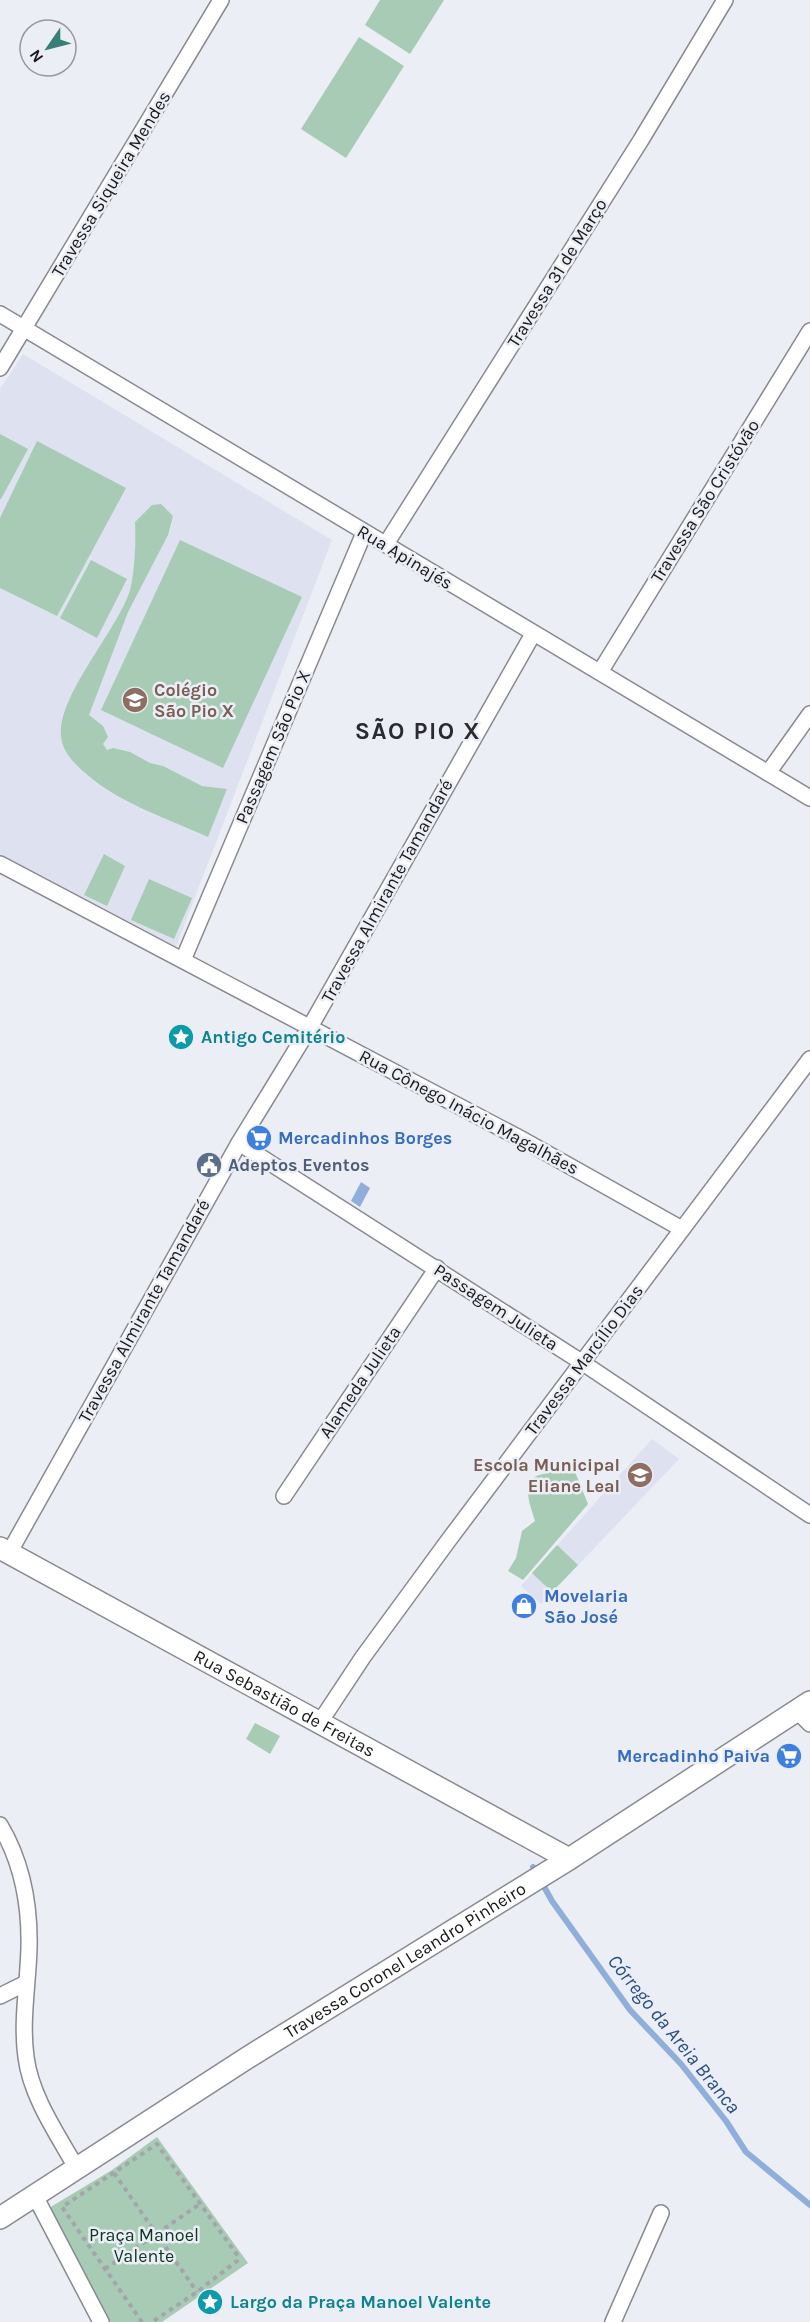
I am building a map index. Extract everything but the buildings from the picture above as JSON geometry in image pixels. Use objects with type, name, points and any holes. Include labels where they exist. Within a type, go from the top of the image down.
[{"type":"street","name":"Travessa Siqueira Mendes","points":[[0,368],[221,0]]},
{"type":"street","name":"Travessa 31 de Março","points":[[386,544],[641,140],[725,0]]},
{"type":"street","name":"Rua Apinajés","points":[[0,314],[810,798]]},
{"type":"street","name":"Travessa São Cristóvão","points":[[600,672],[810,331]]},
{"type":"street","name":"Passagem São Pio X","points":[[183,960],[364,533]]},
{"type":"street","name":"Travessa Almirante Tamandaré","points":[[4,1550],[239,1143],[310,1027],[533,634]]},
{"type":"street","points":[[768,773],[810,714]]},
{"type":"street","name":"Rua Cônego Inácio Magalhães","points":[[0,864],[525,1141],[682,1229]]},
{"type":"street","name":"Travessa Marcílio Dias","points":[[320,1722],[408,1595],[810,1059]]},
{"type":"street","name":"Passagem Julieta","points":[[239,1143],[583,1363],[810,1515]]},
{"type":"street","name":"Alameda Julieta","points":[[284,1496],[437,1268]]},
{"type":"street","name":"Rua Sebastião de Freitas","points":[[4,1550],[568,1859]]},
{"type":"street","name":"Travessa Coronel Leandro Pinheiro","points":[[0,2218],[248,2058],[806,1712]]},
{"type":"street","points":[[0,1825],[23,1881],[28,1916],[29,1949],[23,2028],[26,2060],[35,2089],[77,2169]]},
{"type":"street","points":[[0,1996],[26,1983]]},
{"type":"street","points":[[35,2196],[101,2322]]},
{"type":"street","points":[[613,2322],[661,2213]]},
{"type":"path","points":[[142,2322],[62,2207],[158,2144],[238,2256],[237,2261],[197,2292],[152,2322]]},
{"type":"path","points":[[114,2173],[197,2292]]},
{"type":"path","points":[[105,2269],[200,2204]]},
{"type":"shaded area","name":"Colégio São Pio X","points":[[23,354],[332,540],[174,952],[0,860],[0,389]]},
{"type":"shaded area","points":[[652,1439],[679,1459],[541,1604],[521,1586]]},
{"type":"green space","points":[[380,0],[444,0],[410,54],[365,25]]},
{"type":"green space","points":[[359,37],[404,66],[346,158],[301,129]]},
{"type":"green space","points":[[0,434],[28,449],[1,499],[0,499]]},
{"type":"green space","points":[[37,441],[126,488],[57,616],[0,588],[0,518]]},
{"type":"green space","points":[[161,504],[173,516],[168,535],[128,612],[89,715],[103,726],[108,737],[103,744],[107,750],[113,748],[130,752],[202,786],[227,789],[208,837],[147,811],[103,787],[73,762],[62,742],[61,725],[67,706],[115,622],[131,586],[135,554],[135,522],[152,505]]},
{"type":"green space","points":[[180,540],[302,597],[223,768],[101,710]]},
{"type":"green space","points":[[91,560],[127,579],[97,638],[60,618]]},
{"type":"green space","points":[[104,854],[125,866],[107,906],[84,895]]},
{"type":"green space","points":[[149,879],[192,898],[174,939],[131,920]]},
{"type":"green space","points":[[566,1465],[575,1472],[588,1504],[523,1580],[508,1571],[516,1558],[522,1531],[535,1521],[529,1500],[529,1484],[536,1477]]},
{"type":"green space","points":[[557,1545],[578,1565],[552,1592],[532,1573]]},
{"type":"green space","points":[[255,1723],[280,1736],[270,1754],[246,1739]]},
{"type":"green space","name":"Praça Manoel Valente","points":[[157,2137],[248,2263],[162,2322],[101,2322],[49,2208],[112,2170]]},
{"type":"water","points":[[361,1182],[370,1188],[360,1207],[351,1201]]},
{"type":"waterway","name":"Córrego da Areia Branca","points":[[533,1867],[552,1901],[630,2010],[681,2064],[726,2121],[746,2152],[810,2205]]},
{"type":"place","name":"Colégio São Pio X","points":[[135,700]]},
{"type":"place","name":"Antigo Cemitério","points":[[181,1037]]},
{"type":"place","name":"Mercadinhos Borges","points":[[259,1138]]},
{"type":"place","name":"Adeptos Eventos","points":[[209,1165]]},
{"type":"place","name":"Escola Municipal Eliane Leal","points":[[640,1475]]},
{"type":"place","name":"Movelaria São José","points":[[524,1606]]},
{"type":"place","name":"Mercadinho Paiva","points":[[789,1756]]},
{"type":"place","name":"Largo da Praça Manoel Valente","points":[[210,2302]]},
{"type":"district","name":"SÃO PIO X","points":[[418,731]]}]
